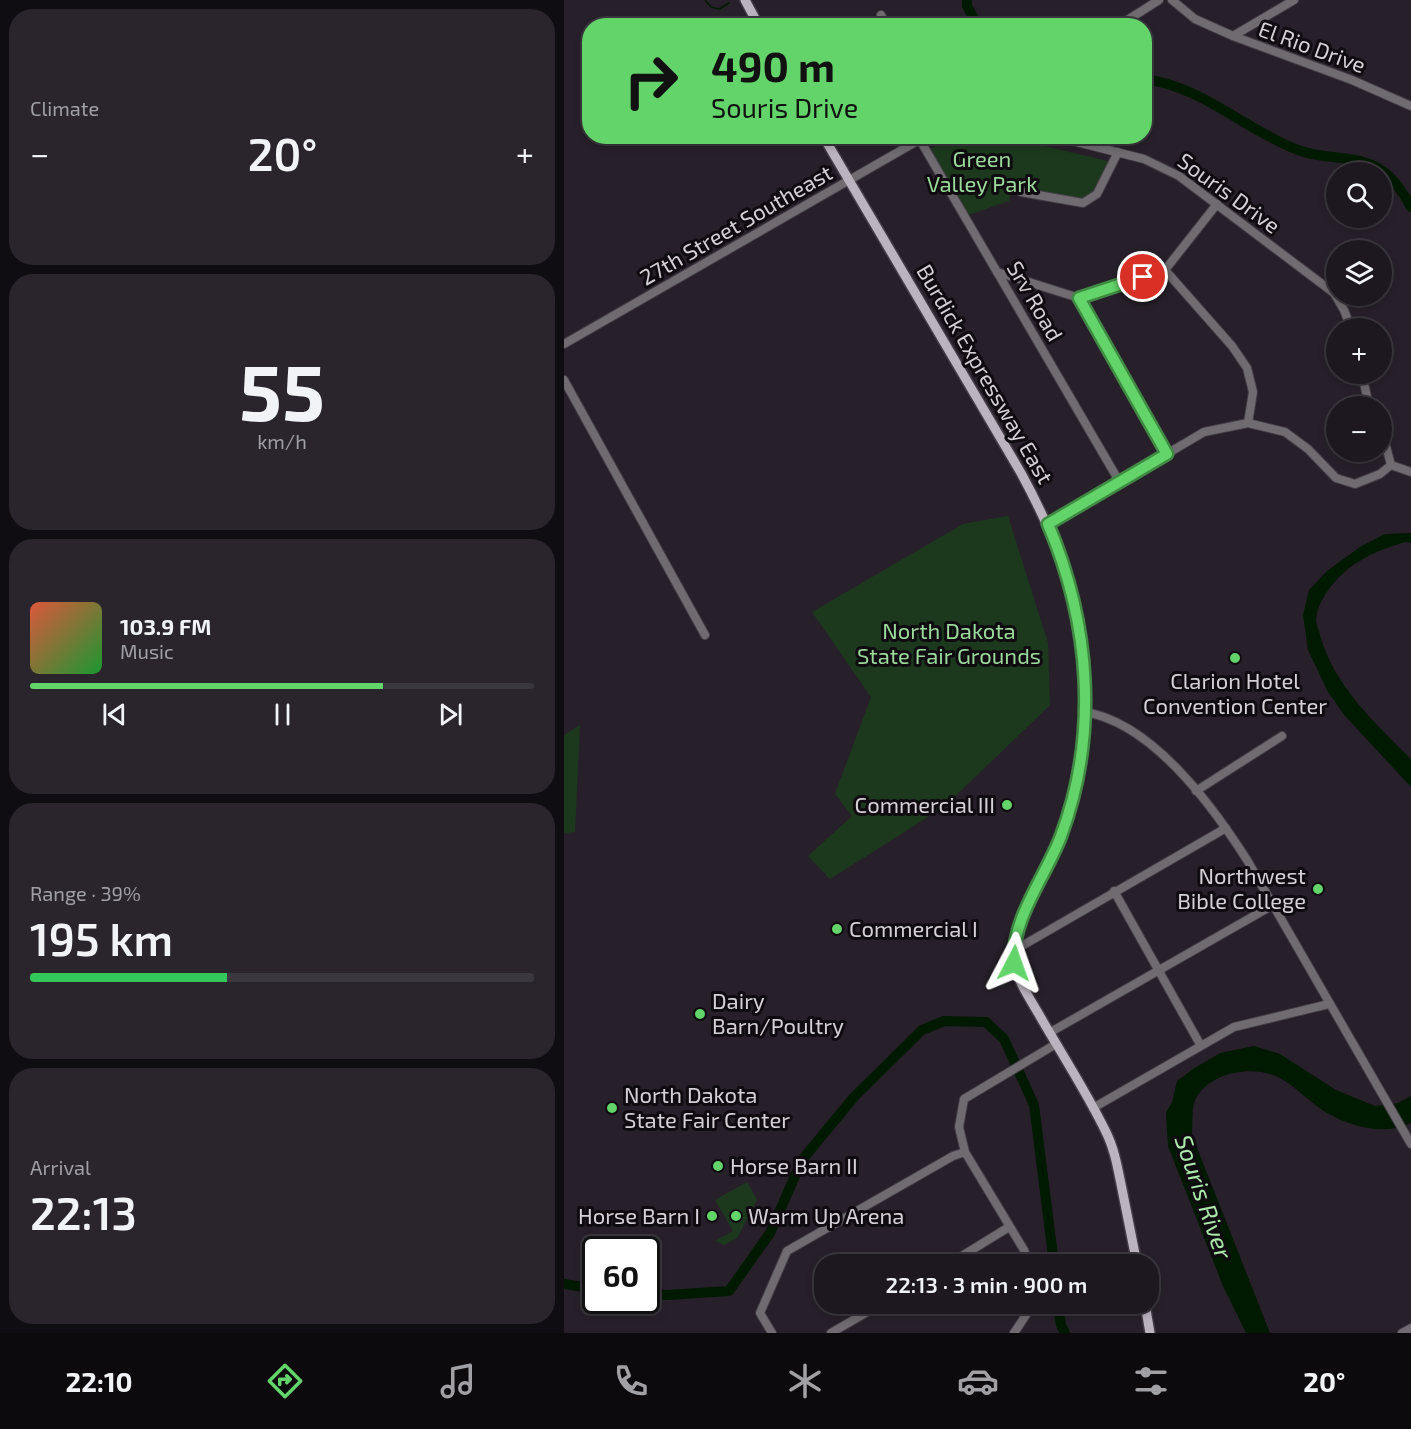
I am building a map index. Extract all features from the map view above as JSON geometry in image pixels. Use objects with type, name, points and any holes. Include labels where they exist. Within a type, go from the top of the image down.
[{"type":"main road","points":[[745,0],[755,18]]},
{"type":"main road","name":"Burdick Expressway East","points":[[828,144],[1021,473],[1048,524],[1069,579],[1082,642],[1085,712],[1079,767]]},
{"type":"main road","name":"Burdick Expressway East","points":[[1081,751],[1073,796],[1061,836],[1018,928],[1013,951],[1014,963],[1023,986],[1106,1132],[1113,1152],[1135,1254]]},
{"type":"main road","points":[[1146,1314],[1150,1333]]},
{"type":"street","points":[[1131,18],[1160,0]]},
{"type":"street","name":"El Rio Drive","points":[[1172,0],[1195,19],[1233,36],[1352,80],[1411,106]]},
{"type":"street","points":[[1233,36],[1294,0]]},
{"type":"street","name":"27th Street Southeast","points":[[564,344],[913,144]]},
{"type":"street","name":"Srv Road","points":[[926,144],[997,272],[1119,481]]},
{"type":"street","name":"Souris Drive","points":[[1086,144],[1144,159],[1179,176],[1334,293],[1347,318]]},
{"type":"street","points":[[1021,192],[1083,203],[1097,194],[1118,152]]},
{"type":"street","points":[[997,272],[1079,298],[1165,270],[1216,204]]},
{"type":"street","points":[[1165,270],[1232,346],[1247,368],[1253,392],[1248,423]]},
{"type":"street","points":[[1079,298],[1167,454]]},
{"type":"street","points":[[564,380],[705,635]]},
{"type":"street","points":[[1048,524],[1204,432],[1248,423],[1285,432],[1308,449],[1336,478],[1355,484],[1380,474],[1391,465]]},
{"type":"street","points":[[1391,465],[1411,472]]},
{"type":"street","points":[[1085,712],[1097,714],[1135,732],[1163,756],[1226,828],[1411,1144]]},
{"type":"street","points":[[1196,791],[1282,736]]},
{"type":"street","points":[[1013,951],[1226,828]]},
{"type":"street","points":[[1114,891],[1201,1046]]},
{"type":"street","points":[[1049,1033],[1273,905]]},
{"type":"street","points":[[1094,1108],[1234,1027],[1329,1004]]},
{"type":"street","points":[[1025,1254],[965,1152],[959,1127],[964,1099],[1056,1044]]},
{"type":"street","points":[[772,1333],[760,1313],[787,1251],[953,1156],[965,1152]]},
{"type":"street","points":[[965,1254],[1009,1227]]},
{"type":"street","points":[[831,1333],[864,1314]]},
{"type":"street","points":[[1014,1333],[1027,1314]]},
{"type":"street","points":[[1402,1333],[1411,1328]]},
{"type":"green space","name":"Green Valley Park","points":[[939,144],[1036,144],[1112,162],[1097,192],[1083,201],[1012,189],[1009,201],[968,215],[929,150]]},
{"type":"green space","name":"North Dakota State Fair Grounds","points":[[1008,516],[1048,643],[1050,705],[944,807],[830,879],[808,856],[852,816],[835,794],[871,697],[812,612],[963,524]]},
{"type":"green space","points":[[580,725],[575,832],[564,833],[564,735]]},
{"type":"green space","name":"Warm Up Arena","points":[[747,1182],[757,1200],[737,1238],[724,1245],[715,1241],[733,1231],[715,1200]]},
{"type":"water","points":[[1411,533],[1411,543],[1406,542],[1375,553],[1348,569],[1329,589],[1321,602],[1316,622],[1326,653],[1345,687],[1357,703],[1411,759],[1411,787],[1346,717],[1328,692],[1308,650],[1303,615],[1309,590],[1327,571],[1360,547],[1385,534]]},
{"type":"water","points":[[1254,1046],[1280,1054],[1336,1090],[1375,1106],[1398,1103],[1411,1096],[1411,1123],[1390,1129],[1357,1126],[1337,1118],[1321,1109],[1285,1081],[1268,1073],[1233,1073],[1211,1082],[1196,1098],[1192,1135],[1270,1333],[1246,1333],[1223,1286],[1168,1146],[1166,1113],[1172,1102],[1177,1081],[1220,1053]]},
{"type":"waterway","points":[[705,0],[711,7],[719,9],[729,3]]},
{"type":"waterway","name":"Souris River","points":[[967,0],[967,6],[974,18]]},
{"type":"waterway","name":"Souris River","points":[[1152,81],[1185,90],[1204,99],[1298,150],[1373,165],[1391,178],[1411,207]]},
{"type":"waterway","points":[[660,1294],[729,1291],[770,1233],[802,1160],[854,1097],[922,1030],[944,1021],[986,1022],[1004,1039],[1034,1105],[1053,1254]]},
{"type":"waterway","points":[[564,1284],[582,1287]]},
{"type":"waterway","points":[[1059,1314],[1065,1333]]},
{"type":"place","name":"Clarion Hotel Convention Center","points":[[1235,658]]},
{"type":"place","name":"Commercial III","points":[[1007,805]]},
{"type":"place","name":"Northwest Bible College","points":[[1318,889]]},
{"type":"place","name":"Commercial I","points":[[837,929]]},
{"type":"place","name":"Dairy Barn/Poultry","points":[[700,1014]]},
{"type":"place","name":"North Dakota State Fair Center","points":[[612,1108]]},
{"type":"place","name":"Horse Barn II","points":[[718,1166]]},
{"type":"place","name":"Horse Barn I","points":[[712,1216]]},
{"type":"place","name":"Warm Up Arena","points":[[736,1216]]},
{"type":"route","points":[[1014,963],[1013,951],[1018,928],[1061,836],[1071,802],[1081,751],[1085,712],[1082,642],[1077,613],[1069,579],[1048,524],[1167,454],[1079,298],[1143,277]]}]
